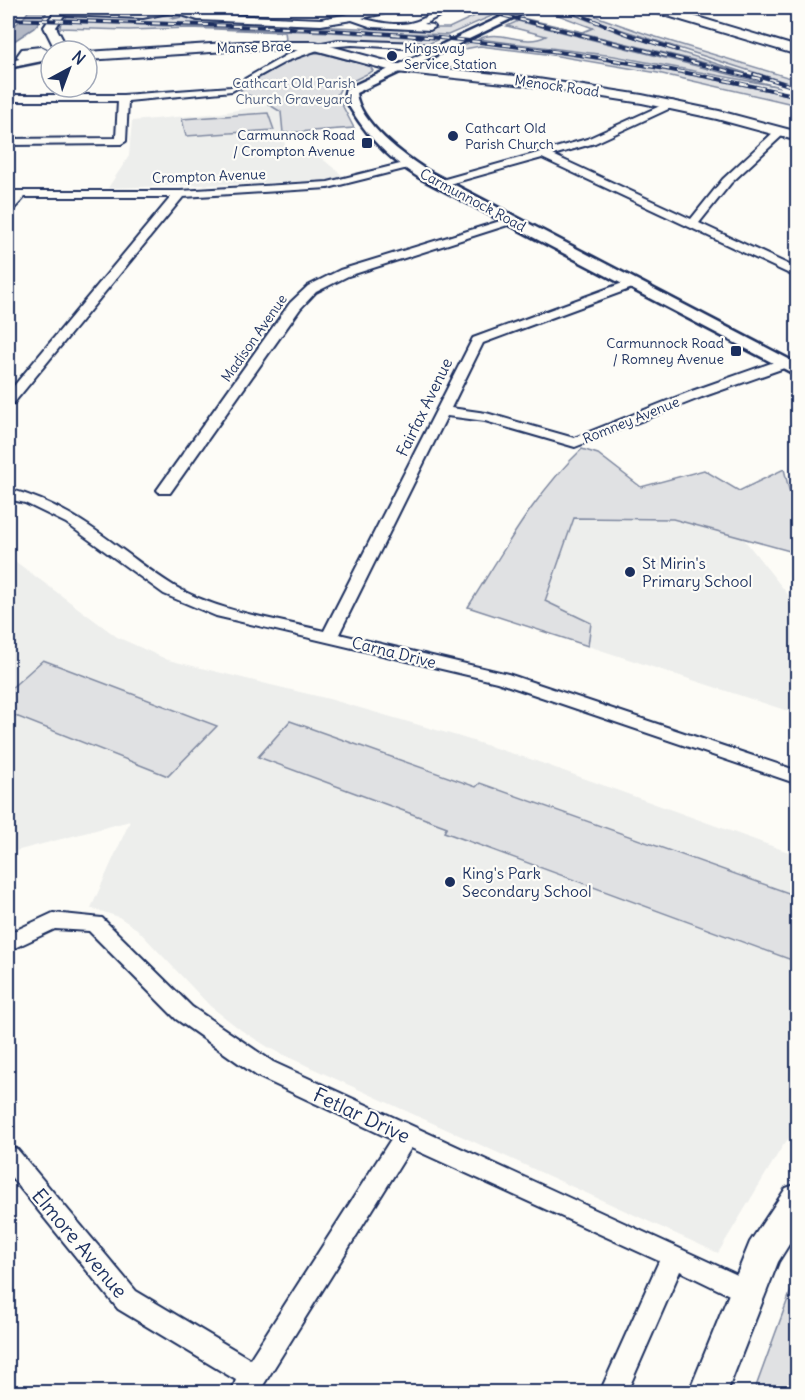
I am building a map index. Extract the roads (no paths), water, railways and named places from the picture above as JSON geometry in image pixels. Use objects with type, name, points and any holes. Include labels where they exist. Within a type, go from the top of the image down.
[{"type":"main road","points":[[654,8],[798,51]]},
{"type":"main road","points":[[54,39],[51,35],[50,25],[62,10]]},
{"type":"main road","points":[[36,53],[39,43],[51,35]]},
{"type":"main road","points":[[36,53],[51,35]]},
{"type":"main road","name":"Manse Brae","points":[[99,55],[260,46],[315,46]]},
{"type":"main road","name":"Menock Road","points":[[315,46],[396,68],[537,82],[671,104],[798,137]]},
{"type":"main road","points":[[708,1392],[763,1254],[798,1199]]},
{"type":"street","points":[[412,26],[451,8]]},
{"type":"street","name":"Carmunnock Road","points":[[529,8],[354,88],[350,92],[350,97],[374,137],[408,165],[782,364],[798,370]]},
{"type":"street","points":[[62,10],[144,15],[178,9],[184,15],[214,18],[321,22],[353,18],[382,10]]},
{"type":"street","points":[[353,18],[372,24],[430,27]]},
{"type":"street","name":"Manse Brae","points":[[315,46],[344,44],[420,46]]},
{"type":"street","points":[[8,98],[123,98],[232,88],[276,61],[315,46]]},
{"type":"street","points":[[8,64],[36,53]]},
{"type":"street","points":[[8,142],[121,141],[123,98]]},
{"type":"street","points":[[442,183],[546,156],[591,141],[671,104]]},
{"type":"street","points":[[693,224],[727,181],[780,132]]},
{"type":"street","points":[[546,156],[798,274]]},
{"type":"street","name":"Crompton Avenue","points":[[8,194],[180,194],[328,185],[408,165]]},
{"type":"street","points":[[8,209],[22,194]]},
{"type":"street","points":[[8,401],[180,194]]},
{"type":"street","name":"Madison Avenue","points":[[165,490],[281,324],[302,297],[312,289],[344,273],[510,221]]},
{"type":"street","name":"Fairfax Avenue","points":[[330,636],[478,341],[632,284]]},
{"type":"street","name":"Romney Avenue","points":[[442,411],[486,417],[575,443],[697,394],[782,364]]},
{"type":"street","name":"Carna Drive","points":[[8,494],[30,500],[72,520],[170,590],[222,612],[502,678],[798,778]]},
{"type":"street","name":"Fetlar Drive","points":[[8,943],[52,921],[95,924],[184,1012],[265,1069],[748,1292]]},
{"type":"street","points":[[249,1384],[406,1135]]},
{"type":"street","name":"Elmore Avenue","points":[[8,1156],[127,1300],[249,1384]]},
{"type":"street","points":[[614,1392],[674,1256]]},
{"type":"railway","points":[[8,8],[27,8]]},
{"type":"railway","points":[[473,8],[760,79]]},
{"type":"railway","points":[[562,8],[630,35],[677,50]]},
{"type":"railway","points":[[8,19],[278,28],[439,38],[620,61],[798,96]]},
{"type":"railway","points":[[754,74],[798,88]]},
{"type":"place","name":"Kingsway Service Station","points":[[392,56]]},
{"type":"place","name":"Cathcart Old Parish Church","points":[[453,136]]},
{"type":"place","name":"Carmunnock Road / Crompton Avenue","points":[[367,143]]},
{"type":"place","name":"Carmunnock Road / Romney Avenue","points":[[736,351]]},
{"type":"place","name":"St Mirin's Primary School","points":[[630,572]]},
{"type":"place","name":"King's Park Secondary School","points":[[450,882]]},
{"type":"park label","name":"Cathcart Old Parish Church Graveyard","points":[[294,92]]}]
